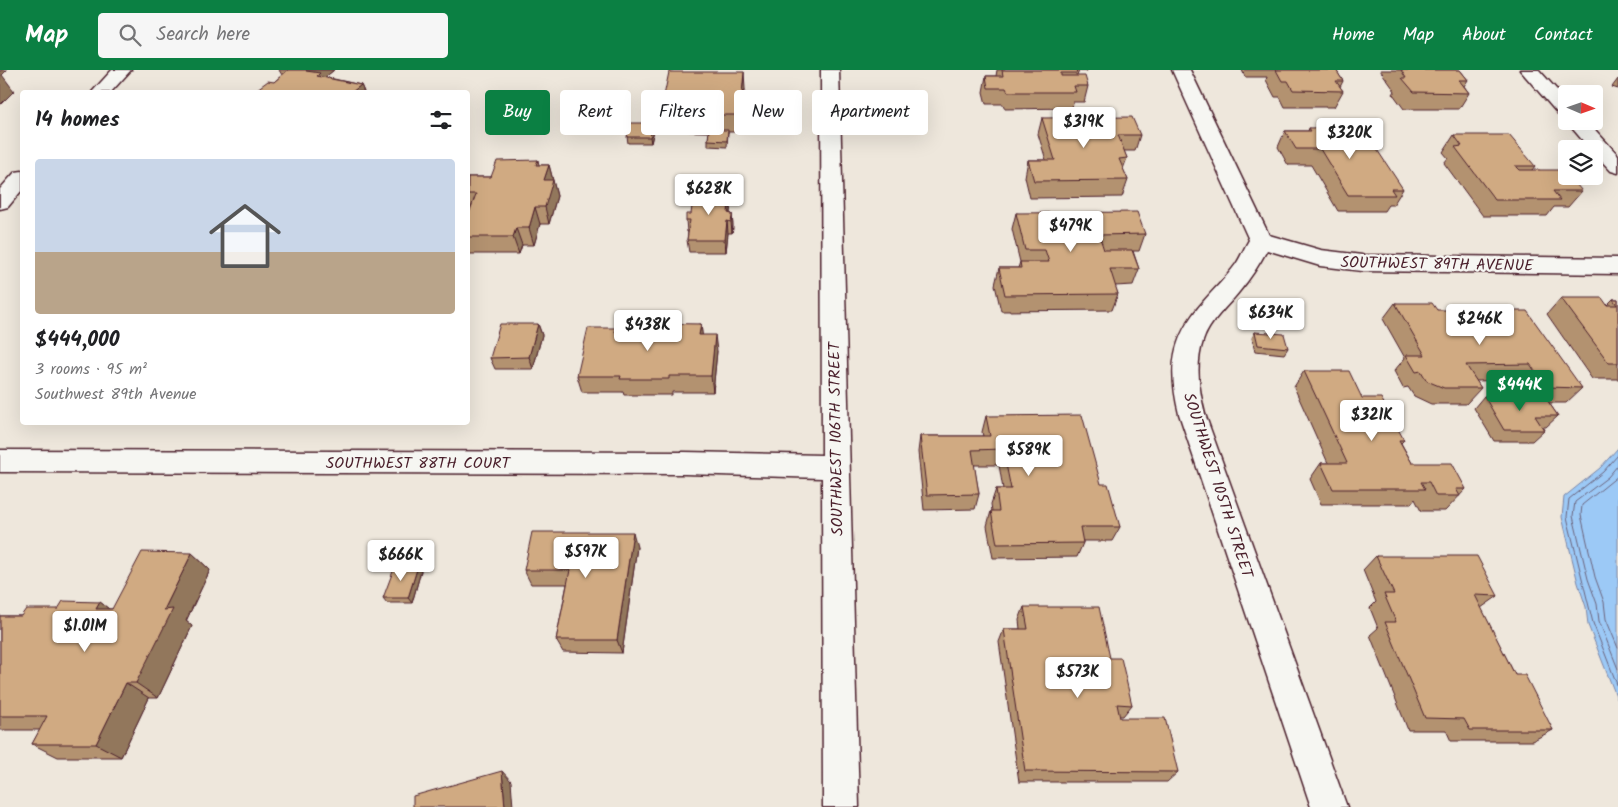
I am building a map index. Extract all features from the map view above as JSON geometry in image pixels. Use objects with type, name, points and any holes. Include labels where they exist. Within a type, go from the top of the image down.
[{"type":"street","points":[[103,90],[122,70]]},
{"type":"street","name":"SOUTHWEST 106TH STREET","points":[[830,70],[841,807]]},
{"type":"street","points":[[1181,70],[1260,240]]},
{"type":"street","points":[[1529,70],[1558,101]]},
{"type":"street","points":[[1584,130],[1618,166]]},
{"type":"street","points":[[0,202],[20,180]]},
{"type":"street","name":"SOUTHWEST 89TH AVENUE","points":[[1260,240],[1320,258],[1362,263],[1618,266]]},
{"type":"street","name":"SOUTHWEST 105TH STREET","points":[[1260,240],[1246,268],[1201,322],[1193,335],[1187,351],[1185,383],[1192,414],[1329,807]]},
{"type":"street","name":"SOUTHWEST 88TH COURT","points":[[0,460],[675,463],[836,467]]},
{"type":"water","points":[[1618,448],[1618,701],[1588,625],[1586,607],[1578,583],[1562,517],[1564,497],[1600,468]]},
{"type":"building","points":[[288,70],[307,70],[320,73],[317,76],[361,85],[355,90],[256,90],[268,81],[274,82]]},
{"type":"building","points":[[1002,70],[1076,70],[1077,73],[1061,73],[1061,76],[1085,76],[1088,86],[1074,86],[1076,92],[1008,92],[1006,88],[988,88],[986,76],[1003,76]]},
{"type":"building","points":[[1276,70],[1336,70],[1343,81],[1336,81],[1343,91],[1293,90],[1288,81],[1282,81]]},
{"type":"building","points":[[1401,70],[1460,70],[1468,80],[1459,80],[1469,93],[1414,92],[1402,78],[1406,78]]},
{"type":"building","points":[[669,72],[744,72],[742,90],[734,90],[734,115],[724,115],[724,90],[665,90]]},
{"type":"building","points":[[1132,117],[1140,135],[1118,135],[1127,158],[1119,159],[1128,180],[1034,181],[1028,160],[1055,160],[1042,118]]},
{"type":"building","points":[[631,123],[641,123],[641,135],[650,135],[650,137],[627,137],[627,135],[631,135]]},
{"type":"building","points":[[1352,127],[1360,139],[1370,139],[1403,189],[1391,189],[1395,195],[1348,195],[1320,149],[1296,149],[1285,131],[1311,131],[1309,128]]},
{"type":"building","points":[[724,130],[728,130],[727,141],[708,140],[708,135],[724,135]]},
{"type":"building","points":[[1454,135],[1509,135],[1535,166],[1515,166],[1519,170],[1558,170],[1558,185],[1577,185],[1582,191],[1553,191],[1560,200],[1495,200],[1455,147],[1462,146]]},
{"type":"building","points":[[538,160],[536,165],[549,165],[544,180],[553,180],[545,207],[535,207],[529,228],[516,228],[513,237],[470,237],[470,210],[476,194],[470,194],[470,177],[491,177],[497,161]]},
{"type":"building","points":[[694,190],[730,191],[728,213],[732,214],[732,217],[731,222],[727,221],[725,240],[687,240],[690,220],[686,220],[686,214],[691,214]]},
{"type":"building","points":[[1137,212],[1145,234],[1099,235],[1104,250],[1132,250],[1139,269],[1110,269],[1118,294],[1005,295],[999,268],[1021,268],[1020,262],[1049,262],[1045,250],[1025,250],[1016,213]]},
{"type":"building","points":[[1561,298],[1602,298],[1607,305],[1617,305],[1613,299],[1618,299],[1618,363],[1609,363]]},
{"type":"building","points":[[1395,303],[1432,303],[1437,310],[1458,310],[1466,323],[1476,323],[1472,315],[1488,316],[1493,323],[1500,323],[1491,311],[1527,311],[1582,388],[1546,387],[1530,364],[1466,365],[1481,388],[1444,388],[1427,381],[1421,371],[1416,372],[1406,355],[1425,355]]},
{"type":"building","points":[[636,323],[701,324],[699,335],[715,335],[711,376],[669,376],[669,379],[620,379],[621,376],[577,376],[588,328],[616,328],[615,332],[635,331]]},
{"type":"building","points":[[500,324],[538,324],[529,357],[490,358]]},
{"type":"building","points":[[1255,332],[1284,334],[1288,348],[1258,345]]},
{"type":"building","points":[[1304,371],[1349,371],[1362,398],[1381,398],[1404,440],[1399,440],[1412,463],[1452,463],[1466,489],[1456,489],[1460,496],[1436,496],[1429,482],[1421,482],[1425,489],[1333,489],[1321,463],[1347,463]]},
{"type":"building","points":[[1484,396],[1545,397],[1558,416],[1535,416],[1544,430],[1504,430]]},
{"type":"building","points":[[1082,415],[1101,484],[1108,484],[1120,527],[1080,527],[1083,543],[997,544],[991,511],[999,511],[996,489],[1011,489],[1003,449],[972,450],[979,494],[927,495],[920,436],[990,436],[986,416]]},
{"type":"building","points":[[532,532],[633,532],[617,640],[556,640],[570,570],[524,570]]},
{"type":"building","points":[[142,552],[192,553],[164,610],[173,609],[136,683],[126,683],[96,744],[32,744],[47,716],[0,716],[0,616],[21,616],[26,609],[58,609],[63,601],[100,602],[96,609],[112,609]]},
{"type":"building","points":[[1376,556],[1477,556],[1498,596],[1475,595],[1515,675],[1525,675],[1553,730],[1470,730],[1464,719],[1425,718],[1385,622],[1396,622],[1384,594],[1394,594]]},
{"type":"building","points":[[395,566],[418,566],[408,598],[383,598]]},
{"type":"building","points":[[1024,607],[1099,607],[1110,658],[1121,658],[1132,705],[1117,704],[1120,718],[1165,718],[1178,772],[1025,771],[1004,629],[1028,629]]},
{"type":"building","points":[[502,771],[505,807],[413,807],[413,796]]}]
